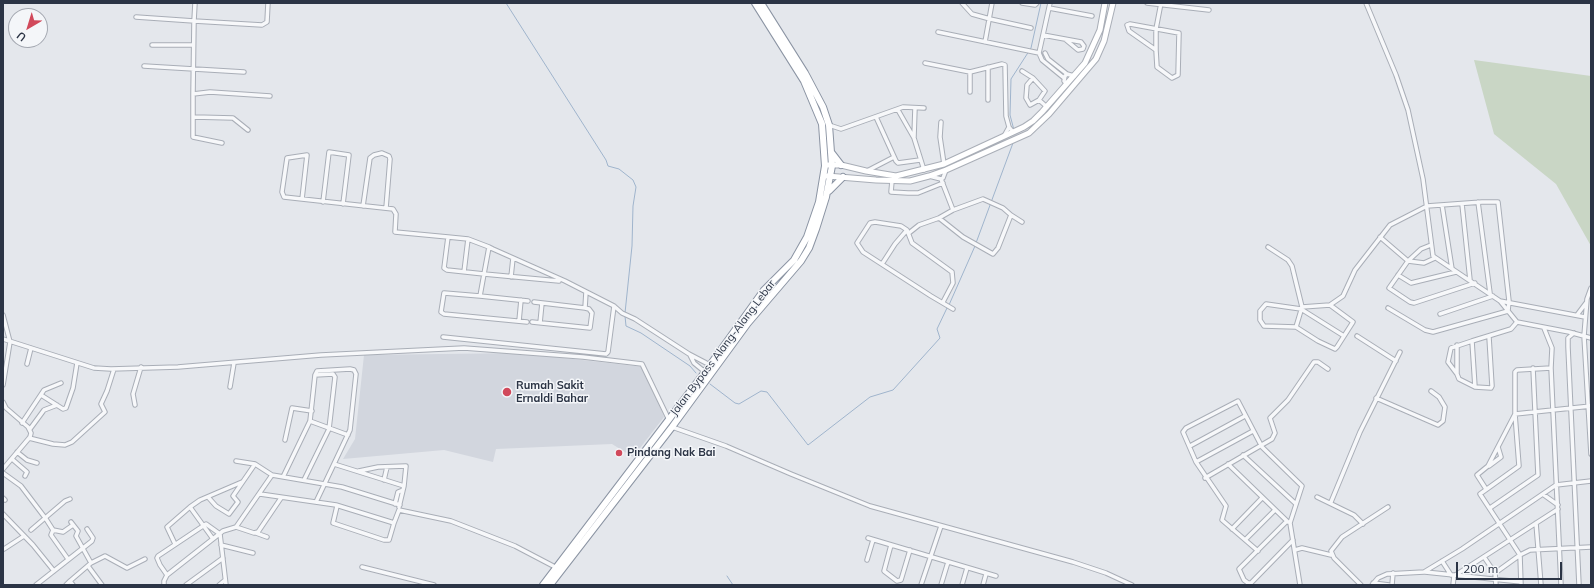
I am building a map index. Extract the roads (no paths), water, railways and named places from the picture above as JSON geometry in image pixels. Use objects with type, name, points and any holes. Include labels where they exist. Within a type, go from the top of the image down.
[{"type":"highway","name":"Jalan Bypass Alang-Alang Lebar","points":[[755,3],[811,94],[822,124],[828,165]]},
{"type":"highway","name":"Jalan Bypass Alang-Alang Lebar","points":[[550,585],[558,569],[669,420],[801,261],[816,230],[826,197],[828,165],[831,152],[829,125],[823,107],[805,73],[761,3]]},
{"type":"highway","points":[[831,152],[843,166]]},
{"type":"highway","name":"Jalan Bypass Alang-Alang Lebar","points":[[543,585],[558,569],[672,427],[710,365],[764,290],[800,251],[816,212],[827,176]]},
{"type":"highway","points":[[826,197],[830,188],[844,177]]},
{"type":"street","points":[[195,3],[192,69],[194,138],[222,143]]},
{"type":"street","points":[[136,17],[262,25],[267,22],[268,3]]},
{"type":"street","points":[[962,3],[972,14],[990,20],[1031,28]]},
{"type":"street","points":[[985,42],[992,3]]},
{"type":"street","points":[[1022,3],[1035,5],[1037,3]]},
{"type":"street","points":[[1050,3],[1039,53],[1045,63],[1064,78],[1067,84]]},
{"type":"street","points":[[828,165],[843,166],[896,176],[924,170],[944,164],[1033,121],[1085,63],[1096,41],[1105,3]]},
{"type":"street","points":[[827,176],[910,181],[946,170],[1016,140],[1028,133],[1041,123],[1096,58],[1104,41],[1113,3]]},
{"type":"street","points":[[1147,3],[1209,10]]},
{"type":"street","points":[[1366,3],[1406,105],[1423,179],[1431,245],[1435,258],[1500,300],[1518,322],[1574,333],[1591,338]]},
{"type":"street","points":[[1156,50],[1128,31],[1127,25],[1130,24],[1156,29],[1179,33],[1178,76],[1172,78],[1157,67],[1156,29],[1160,4]]},
{"type":"street","points":[[1049,8],[1092,16]]},
{"type":"street","points":[[938,32],[1039,53]]},
{"type":"street","points":[[1043,35],[1081,42],[1084,46],[1083,49],[1078,50],[1066,40]]},
{"type":"street","points":[[152,45],[193,44]]},
{"type":"street","points":[[1045,53],[1048,59],[1067,74],[1074,76]]},
{"type":"street","points":[[1045,63],[1048,59]]},
{"type":"street","points":[[925,63],[970,72],[1002,64],[1006,68],[1006,116],[1009,127],[1015,131]]},
{"type":"street","points":[[144,66],[244,72]]},
{"type":"street","points":[[988,68],[988,100]]},
{"type":"street","points":[[1022,71],[1033,78],[1044,90],[1040,99],[1030,105],[1026,98],[1027,85],[1033,78]]},
{"type":"street","points":[[970,72],[970,92]]},
{"type":"street","points":[[1064,78],[1067,74]]},
{"type":"street","points":[[193,94],[210,92],[270,96]]},
{"type":"street","points":[[1040,99],[1048,105]]},
{"type":"street","points":[[829,125],[841,129],[903,107],[924,108]]},
{"type":"street","points":[[914,138],[915,108]]},
{"type":"street","points":[[898,110],[914,138],[924,170]]},
{"type":"street","points":[[194,117],[233,118],[248,130]]},
{"type":"street","points":[[876,117],[898,163],[920,160]]},
{"type":"street","points":[[941,122],[940,137],[944,164]]},
{"type":"street","points":[[1004,136],[1009,127]]},
{"type":"street","points":[[983,146],[985,152]]},
{"type":"street","points":[[977,149],[978,155]]},
{"type":"street","points":[[323,202],[329,152],[350,155],[343,204]]},
{"type":"street","points":[[363,206],[370,158],[374,154],[382,154],[389,156],[390,159],[386,208]]},
{"type":"street","points":[[302,199],[307,155],[286,158],[282,192],[284,197],[323,202],[386,208],[396,211],[395,232],[468,240],[489,247],[565,281],[614,306],[622,313],[689,354],[710,365]]},
{"type":"street","points":[[866,171],[894,157]]},
{"type":"street","points":[[843,166],[844,177]]},
{"type":"street","points":[[946,170],[942,181],[953,210]]},
{"type":"street","points":[[929,176],[942,181]]},
{"type":"street","points":[[892,181],[891,192],[918,193],[942,181]]},
{"type":"street","points":[[882,264],[895,244],[908,232],[919,225],[939,218],[953,210],[975,201],[983,199],[989,201],[1022,222]]},
{"type":"street","points":[[1478,202],[1491,294]]},
{"type":"street","points":[[1330,305],[1353,322],[1337,347],[1333,349],[1296,327],[1264,326],[1260,320],[1260,311],[1266,304],[1302,308],[1330,305],[1343,296],[1355,270],[1380,237],[1393,223],[1427,206],[1498,202],[1508,311]]},
{"type":"street","points":[[1462,204],[1470,280]]},
{"type":"street","points":[[1442,205],[1452,269]]},
{"type":"street","points":[[939,218],[972,243],[990,254],[995,253],[1011,215]]},
{"type":"street","points":[[944,303],[953,283],[952,272],[912,243],[908,232],[897,224],[870,223],[859,239],[857,245],[863,252],[934,299],[951,308]]},
{"type":"street","points":[[448,237],[444,268],[447,270],[565,281]]},
{"type":"street","points":[[1380,237],[1408,261],[1424,263],[1435,258]]},
{"type":"street","points":[[464,272],[468,240]]},
{"type":"street","points":[[1431,245],[1421,248],[1408,261],[1389,288],[1412,303],[1475,283]]},
{"type":"street","points":[[480,296],[489,247]]},
{"type":"street","points":[[1268,247],[1288,260],[1292,266],[1302,308],[1296,327]]},
{"type":"street","points":[[511,277],[514,258]]},
{"type":"street","points":[[1398,275],[1411,283],[1456,272]]},
{"type":"street","points":[[1577,315],[1586,302],[1591,288]]},
{"type":"street","points":[[585,308],[586,292]]},
{"type":"street","points":[[527,322],[444,314],[441,312],[444,293],[528,301]]},
{"type":"street","points":[[1440,314],[1491,294]]},
{"type":"street","points":[[519,322],[521,300]]},
{"type":"street","points":[[1500,300],[1585,317]]},
{"type":"street","points":[[532,322],[590,328],[592,313],[589,309],[585,308],[534,302]]},
{"type":"street","points":[[1586,302],[1584,336],[1590,406],[1591,454]]},
{"type":"street","points":[[540,323],[542,303]]},
{"type":"street","points":[[443,338],[606,354],[608,352],[614,306]]},
{"type":"street","points":[[1302,308],[1344,336]]},
{"type":"street","points":[[1388,308],[1425,330],[1433,332],[1508,311]]},
{"type":"street","points":[[3,315],[10,342],[3,385]]},
{"type":"street","points":[[1489,336],[1492,387],[1490,389],[1475,387],[1464,382],[1448,362],[1451,348],[1511,329],[1518,322]]},
{"type":"street","points":[[1544,328],[1552,348],[1552,410],[1561,585]]},
{"type":"street","points":[[1574,333],[1569,337],[1568,342],[1579,585]]},
{"type":"street","points":[[1357,336],[1396,362]]},
{"type":"street","points":[[3,339],[94,368],[114,369],[178,367],[321,355],[464,348],[583,357],[642,364],[669,420]]},
{"type":"street","points":[[1472,341],[1475,387]]},
{"type":"street","points":[[1457,345],[1457,374]]},
{"type":"street","points":[[27,364],[32,348]]},
{"type":"street","points":[[1331,502],[1376,398],[1400,352]]},
{"type":"street","points":[[689,354],[704,377]]},
{"type":"street","points":[[230,387],[234,362]]},
{"type":"street","points":[[1205,478],[1273,438],[1275,433],[1270,418],[1288,400],[1314,362],[1318,362],[1328,369]]},
{"type":"street","points":[[41,395],[65,409],[77,363]]},
{"type":"street","points":[[135,405],[133,394],[141,367]]},
{"type":"street","points":[[283,477],[310,422],[315,375],[317,371],[350,368],[355,371],[356,374],[348,435],[316,502]]},
{"type":"street","points":[[1372,584],[1382,576],[1393,573],[1424,572],[1469,577],[1496,583],[1521,584],[1520,555],[1480,494],[1519,466],[1515,414],[1515,372],[1517,370],[1533,368],[1551,368]]},
{"type":"street","points":[[1490,508],[1538,474],[1533,368]]},
{"type":"street","points":[[29,438],[53,444],[65,445],[72,442],[105,412],[100,404],[107,391],[114,369]]},
{"type":"street","points":[[304,480],[329,428],[335,377],[332,374],[315,375]]},
{"type":"street","points":[[22,423],[44,390],[61,384]]},
{"type":"street","points":[[1376,398],[1438,425],[1443,421],[1445,407],[1439,397],[1431,391]]},
{"type":"street","points":[[1258,551],[1246,539],[1221,519],[1226,507],[1205,478],[1196,462],[1184,432],[1186,428],[1238,401],[1261,446],[1301,485],[1302,488],[1289,522],[1239,570],[1244,580],[1249,584],[1293,540]]},
{"type":"street","points":[[3,404],[30,429]]},
{"type":"street","points":[[3,469],[29,438],[31,433],[30,429],[44,410],[57,405]]},
{"type":"street","points":[[1515,414],[1590,406]]},
{"type":"street","points":[[285,440],[292,408],[312,411]]},
{"type":"street","points":[[1488,466],[1515,414]]},
{"type":"street","points":[[1190,446],[1245,416]]},
{"type":"street","points":[[310,422],[348,435]]},
{"type":"street","points":[[672,427],[758,459],[850,498],[915,519],[1067,560],[1106,573],[1132,585]]},
{"type":"street","points":[[1196,462],[1253,431]]},
{"type":"street","points":[[1486,489],[1477,476],[1501,457],[1498,446]]},
{"type":"street","points":[[17,452],[27,460],[37,463]]},
{"type":"street","points":[[1243,455],[1296,504]]},
{"type":"street","points":[[12,459],[27,472],[25,476]]},
{"type":"street","points":[[3,461],[8,464]]},
{"type":"street","points":[[236,461],[255,464],[272,475],[325,483],[400,505]]},
{"type":"street","points":[[233,496],[255,464]]},
{"type":"street","points":[[334,464],[384,480],[403,488]]},
{"type":"street","points":[[1228,464],[1262,498],[1289,522],[1300,585]]},
{"type":"street","points":[[337,506],[333,523],[384,540],[388,540],[390,538],[399,510],[406,466],[387,467],[357,472]]},
{"type":"street","points":[[384,480],[387,467]]},
{"type":"street","points":[[3,473],[21,486],[53,530],[63,532],[72,523],[78,531],[76,536],[84,548],[90,564],[102,585]]},
{"type":"street","points":[[236,527],[272,475]]},
{"type":"street","points":[[1424,572],[1544,495],[1556,485],[1591,481]]},
{"type":"street","points":[[175,544],[167,526],[190,507],[208,497],[243,482]]},
{"type":"street","points":[[395,504],[398,492],[403,488]]},
{"type":"street","points":[[208,497],[216,506],[229,514],[238,502],[226,489]]},
{"type":"street","points":[[260,494],[337,506],[394,523]]},
{"type":"street","points":[[1544,495],[1558,507]]},
{"type":"street","points":[[1317,497],[1331,502],[1356,517],[1363,524]]},
{"type":"street","points":[[256,533],[281,498]]},
{"type":"street","points":[[1232,529],[1262,498]]},
{"type":"street","points":[[31,530],[70,499]]},
{"type":"street","points":[[190,507],[213,539]]},
{"type":"street","points":[[1331,555],[1332,548],[1342,537],[1388,507]]},
{"type":"street","points":[[1452,576],[1484,557],[1558,507]]},
{"type":"street","points":[[399,510],[451,521],[470,528],[536,556],[558,569]]},
{"type":"street","points":[[1246,539],[1275,510]]},
{"type":"street","points":[[3,514],[54,571]]},
{"type":"street","points":[[1536,523],[1540,549],[1541,585]]},
{"type":"street","points":[[167,575],[157,558],[202,525],[208,524],[220,534],[226,585]]},
{"type":"street","points":[[921,585],[941,526]]},
{"type":"street","points":[[164,585],[167,575],[229,528],[236,527],[267,537]]},
{"type":"street","points":[[36,585],[84,548],[93,539],[87,529]]},
{"type":"street","points":[[53,530],[51,535],[68,559]]},
{"type":"street","points":[[4,549],[24,536]]},
{"type":"street","points":[[868,538],[996,576]]},
{"type":"street","points":[[867,560],[873,540]]},
{"type":"street","points":[[221,545],[253,553]]},
{"type":"street","points":[[891,545],[884,571],[897,581],[901,580],[910,550]]},
{"type":"street","points":[[1495,573],[1528,550],[1591,547]]},
{"type":"street","points":[[1295,550],[1302,548],[1331,555],[1361,585]]},
{"type":"street","points":[[66,585],[71,583],[90,564],[105,556],[127,568],[144,559]]},
{"type":"street","points":[[1484,557],[1495,573],[1496,583]]},
{"type":"street","points":[[186,585],[223,558]]},
{"type":"street","points":[[1442,561],[1452,576],[1453,585]]},
{"type":"street","points":[[941,585],[948,562]]},
{"type":"street","points":[[362,567],[434,585]]},
{"type":"street","points":[[962,585],[967,568]]},
{"type":"street","points":[[1466,568],[1469,577]]},
{"type":"street","points":[[1372,584],[1391,585],[1393,573]]},
{"type":"street","points":[[983,585],[986,574]]},
{"type":"street","points":[[219,585],[225,580]]},
{"type":"waterway","points":[[506,3],[606,160],[608,166],[619,169],[633,180],[636,187],[633,206],[632,246],[625,313]]},
{"type":"waterway","points":[[1014,130],[1010,115],[1011,79],[1031,48],[1041,3]]},
{"type":"waterway","points":[[976,243],[1013,143]]},
{"type":"waterway","points":[[949,305],[975,246]]},
{"type":"waterway","points":[[710,384],[735,403],[739,404],[761,391],[767,392],[808,445],[870,397],[893,390],[940,338],[937,329],[947,308]]},
{"type":"waterway","points":[[625,316],[626,326],[641,333],[690,366],[696,373]]},
{"type":"waterway","points":[[727,576],[733,585]]},
{"type":"place","name":"Rumah Sakit Ernaldi Bahar","points":[[507,392]]},
{"type":"place","name":"Pindang Nak Bai","points":[[619,453]]}]
